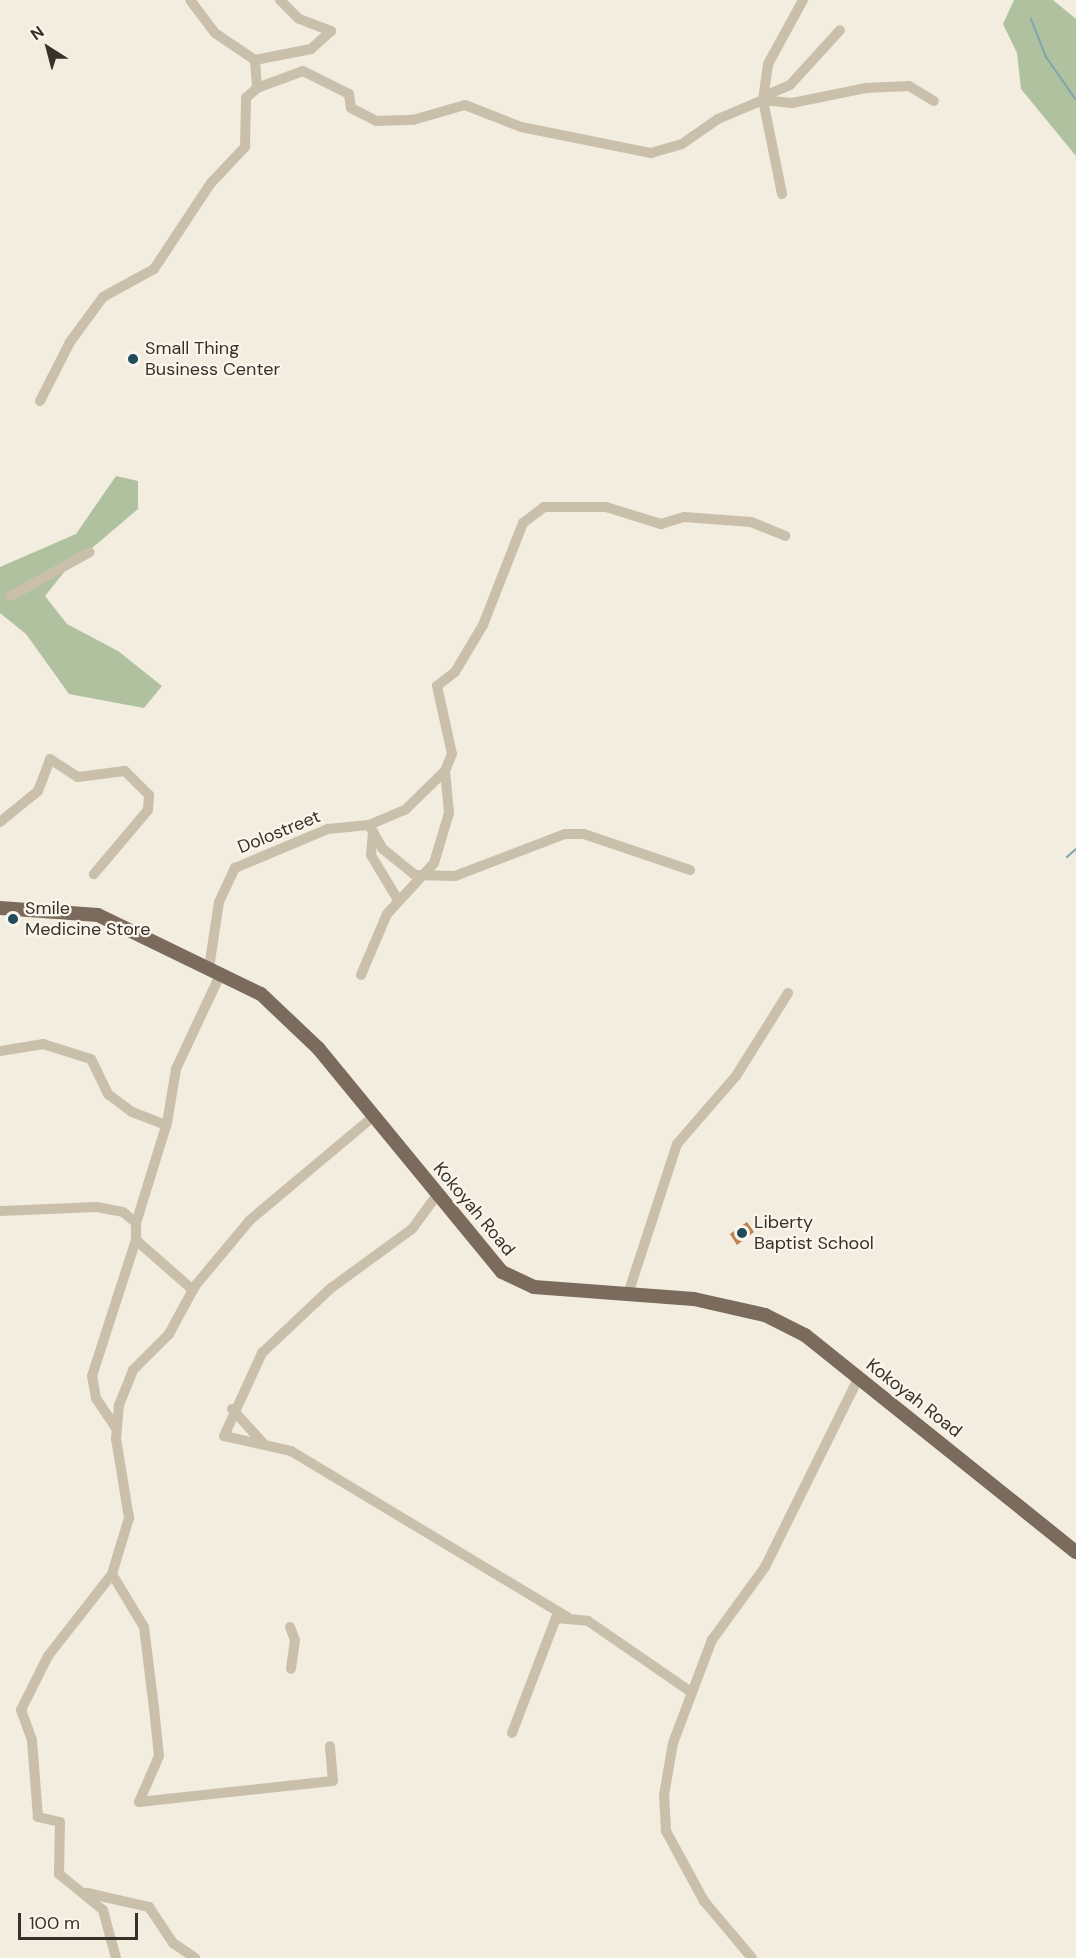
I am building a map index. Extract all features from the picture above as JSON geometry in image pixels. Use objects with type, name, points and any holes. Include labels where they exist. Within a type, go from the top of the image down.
[{"type":"main road","name":"Kokoyah Road","points":[[0,908],[98,915],[215,970],[287,1016],[375,1115],[490,1260],[517,1279],[534,1287],[694,1299],[765,1315],[805,1335],[1076,1552]]},
{"type":"street","points":[[190,0],[215,33],[255,60],[311,49],[331,32],[299,19],[280,0]]},
{"type":"street","points":[[782,194],[763,98],[768,64],[803,0]]},
{"type":"street","points":[[40,401],[66,348],[103,297],[154,269],[211,183],[239,156],[245,147],[246,98],[257,87],[303,71],[349,94],[351,108],[376,121],[413,120],[465,105],[521,127],[651,153],[682,144],[711,123],[790,85],[840,30]]},
{"type":"street","points":[[255,60],[257,87]]},
{"type":"street","points":[[763,98],[792,103],[872,87],[909,86],[934,101]]},
{"type":"street","points":[[360,975],[379,943],[380,927],[398,900],[434,863],[447,824],[445,771],[452,754],[437,686],[455,672],[483,625],[524,523],[544,507],[606,507],[661,524],[684,517],[751,522],[784,536]]},
{"type":"street","points":[[11,596],[90,552]]},
{"type":"street","points":[[0,822],[38,791],[50,759],[78,777],[125,771],[149,795],[148,810],[94,874]]},
{"type":"street","name":"Dolostreet","points":[[116,1428],[96,1398],[92,1376],[136,1240],[136,1223],[166,1125],[176,1069],[215,970],[219,902],[225,879],[236,868],[328,829],[371,829],[405,810],[445,771]]},
{"type":"street","points":[[371,829],[383,849],[420,875],[455,876],[565,834],[584,834],[690,870]]},
{"type":"street","points":[[371,829],[371,855],[398,900]]},
{"type":"street","points":[[627,1294],[677,1144],[736,1076],[788,993]]},
{"type":"street","points":[[0,1051],[44,1044],[91,1059],[108,1094],[132,1112],[166,1125]]},
{"type":"street","points":[[116,1958],[103,1910],[87,1893],[59,1874],[60,1822],[38,1817],[33,1740],[21,1710],[48,1656],[112,1574],[129,1518],[116,1428],[133,1370],[169,1334],[193,1290],[277,1194],[375,1115]]},
{"type":"street","points":[[437,1196],[412,1229],[332,1288],[262,1353],[232,1409],[224,1436],[291,1451],[567,1617]]},
{"type":"street","points":[[0,1211],[97,1207],[123,1212],[136,1223]]},
{"type":"street","points":[[136,1240],[193,1290]]},
{"type":"street","points":[[752,1958],[704,1901],[666,1831],[664,1795],[673,1743],[691,1692],[721,1622],[765,1567],[859,1377]]},
{"type":"street","points":[[232,1409],[264,1444]]},
{"type":"street","points":[[112,1574],[144,1627],[154,1708],[159,1756],[139,1802],[333,1781],[330,1746]]},
{"type":"street","points":[[512,1733],[556,1618],[567,1617],[588,1621],[691,1692]]},
{"type":"street","points":[[290,1627],[295,1640],[291,1669]]},
{"type":"street","points":[[87,1893],[149,1907],[173,1943],[195,1958]]},
{"type":"green space","points":[[1014,0],[1053,0],[1076,19],[1076,156],[1021,89],[1017,53],[1003,24]]},
{"type":"green space","points":[[116,476],[138,481],[138,509],[65,571],[45,596],[67,624],[118,651],[162,686],[144,708],[69,694],[26,634],[0,613],[0,567],[76,534]]},
{"type":"building","name":"Liberty Baptist School","points":[[747,1222],[754,1232],[737,1245],[730,1234]]},
{"type":"waterway","points":[[1031,19],[1046,57],[1076,100]]},
{"type":"waterway","points":[[1067,857],[1076,849]]},
{"type":"place","name":"Small Thing Business Center","points":[[133,359]]},
{"type":"place","name":"Smile Medicine Store","points":[[13,919]]},
{"type":"place","name":"Liberty Baptist School","points":[[742,1233]]}]
